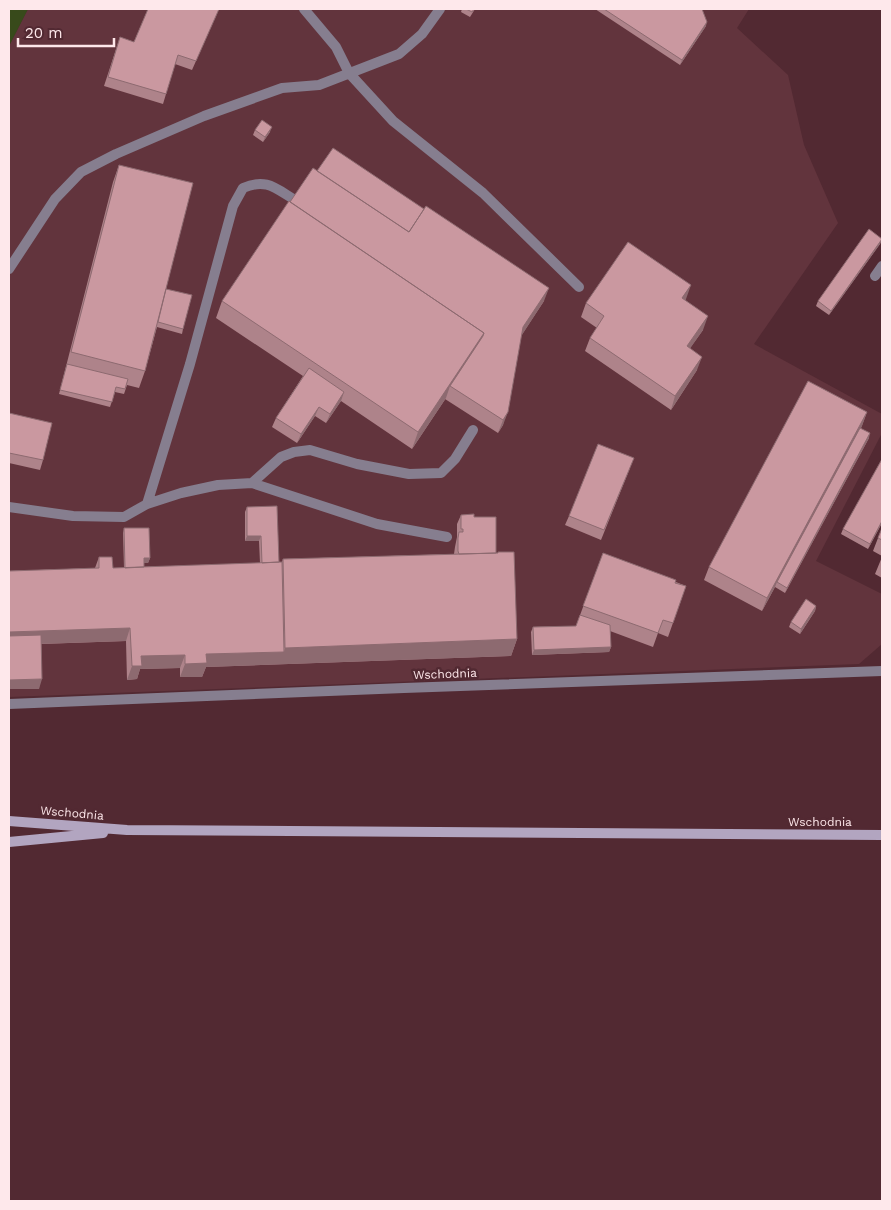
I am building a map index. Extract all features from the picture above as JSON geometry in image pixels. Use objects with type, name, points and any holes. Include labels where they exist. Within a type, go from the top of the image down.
[{"type":"street","name":"Wschodnia","points":[[9,821],[126,830],[882,835]]},
{"type":"street","points":[[9,842],[126,830]]},
{"type":"lane","points":[[304,9],[336,47],[349,72],[393,121],[483,193],[579,286]]},
{"type":"lane","points":[[9,269],[55,199],[81,172],[116,154],[212,113],[282,88],[320,85],[349,72],[400,54],[422,34],[440,9]]},
{"type":"lane","points":[[147,504],[190,364],[233,206],[243,188],[254,183],[268,184],[295,200]]},
{"type":"lane","points":[[875,276],[882,266]]},
{"type":"lane","points":[[252,483],[280,457],[294,452],[310,450],[357,464],[409,474],[441,473],[455,459],[473,430]]},
{"type":"lane","points":[[9,507],[73,516],[124,517],[147,504],[181,493],[218,485],[252,483],[377,524],[447,536]]},
{"type":"lane","name":"Wschodnia","points":[[9,704],[882,671]]},
{"type":"shaded area","points":[[28,9],[749,9],[737,28],[788,75],[804,145],[838,223],[754,344],[882,414],[882,433],[816,561],[882,594],[882,644],[859,664],[9,697],[9,46]]},
{"type":"green space","points":[[9,9],[28,9],[9,46]]},
{"type":"building","points":[[148,9],[219,9],[196,61],[178,55],[166,94],[108,77],[120,37],[134,42]]},
{"type":"building","points":[[604,9],[702,9],[707,22],[682,60]]},
{"type":"building","points":[[262,120],[272,127],[265,137],[255,130]]},
{"type":"building","points":[[333,148],[424,209],[409,232],[317,171]]},
{"type":"building","points":[[119,165],[193,183],[145,371],[71,352]]},
{"type":"building","points":[[313,168],[409,232],[426,206],[549,288],[523,327],[508,412],[503,420],[450,386],[484,333],[290,202]]},
{"type":"building","points":[[289,201],[484,333],[418,432],[222,301]]},
{"type":"building","points":[[869,229],[882,239],[831,311],[818,301]]},
{"type":"building","points":[[628,242],[691,285],[682,298],[708,316],[687,346],[702,357],[675,396],[590,338],[604,316],[586,303]]},
{"type":"building","points":[[166,289],[192,295],[183,329],[158,322]]},
{"type":"building","points":[[67,364],[128,379],[125,389],[116,387],[112,402],[60,390]]},
{"type":"building","points":[[309,368],[344,392],[330,414],[319,407],[301,434],[276,418]]},
{"type":"building","points":[[808,381],[867,412],[767,598],[709,567]]},
{"type":"building","points":[[9,413],[52,423],[43,460],[9,453]]},
{"type":"building","points":[[860,428],[870,433],[787,588],[777,582]]},
{"type":"building","points":[[598,444],[634,458],[604,530],[569,516]]},
{"type":"building","points":[[882,459],[882,521],[870,544],[843,529]]},
{"type":"building","points":[[277,506],[279,562],[262,563],[261,536],[247,536],[247,507]]},
{"type":"building","points":[[474,514],[474,517],[496,517],[496,553],[459,554],[459,532],[463,532],[463,529],[461,529],[461,515]]},
{"type":"building","points":[[124,528],[149,528],[150,558],[144,558],[144,567],[125,568]]},
{"type":"building","points":[[882,528],[882,540],[878,538]]},
{"type":"building","points":[[514,552],[517,639],[285,648],[283,559]]},
{"type":"building","points":[[603,553],[676,580],[675,583],[686,586],[673,623],[663,620],[658,633],[583,606]]},
{"type":"building","points":[[99,557],[112,557],[113,568],[282,562],[284,652],[206,654],[207,663],[185,664],[185,655],[141,656],[142,666],[132,666],[130,628],[9,632],[9,571],[99,568]]},
{"type":"building","points":[[806,599],[816,606],[801,629],[791,622]]},
{"type":"building","points":[[580,615],[610,625],[611,647],[534,650],[533,627],[576,626]]},
{"type":"building","points":[[41,635],[42,679],[9,680],[9,636]]}]
